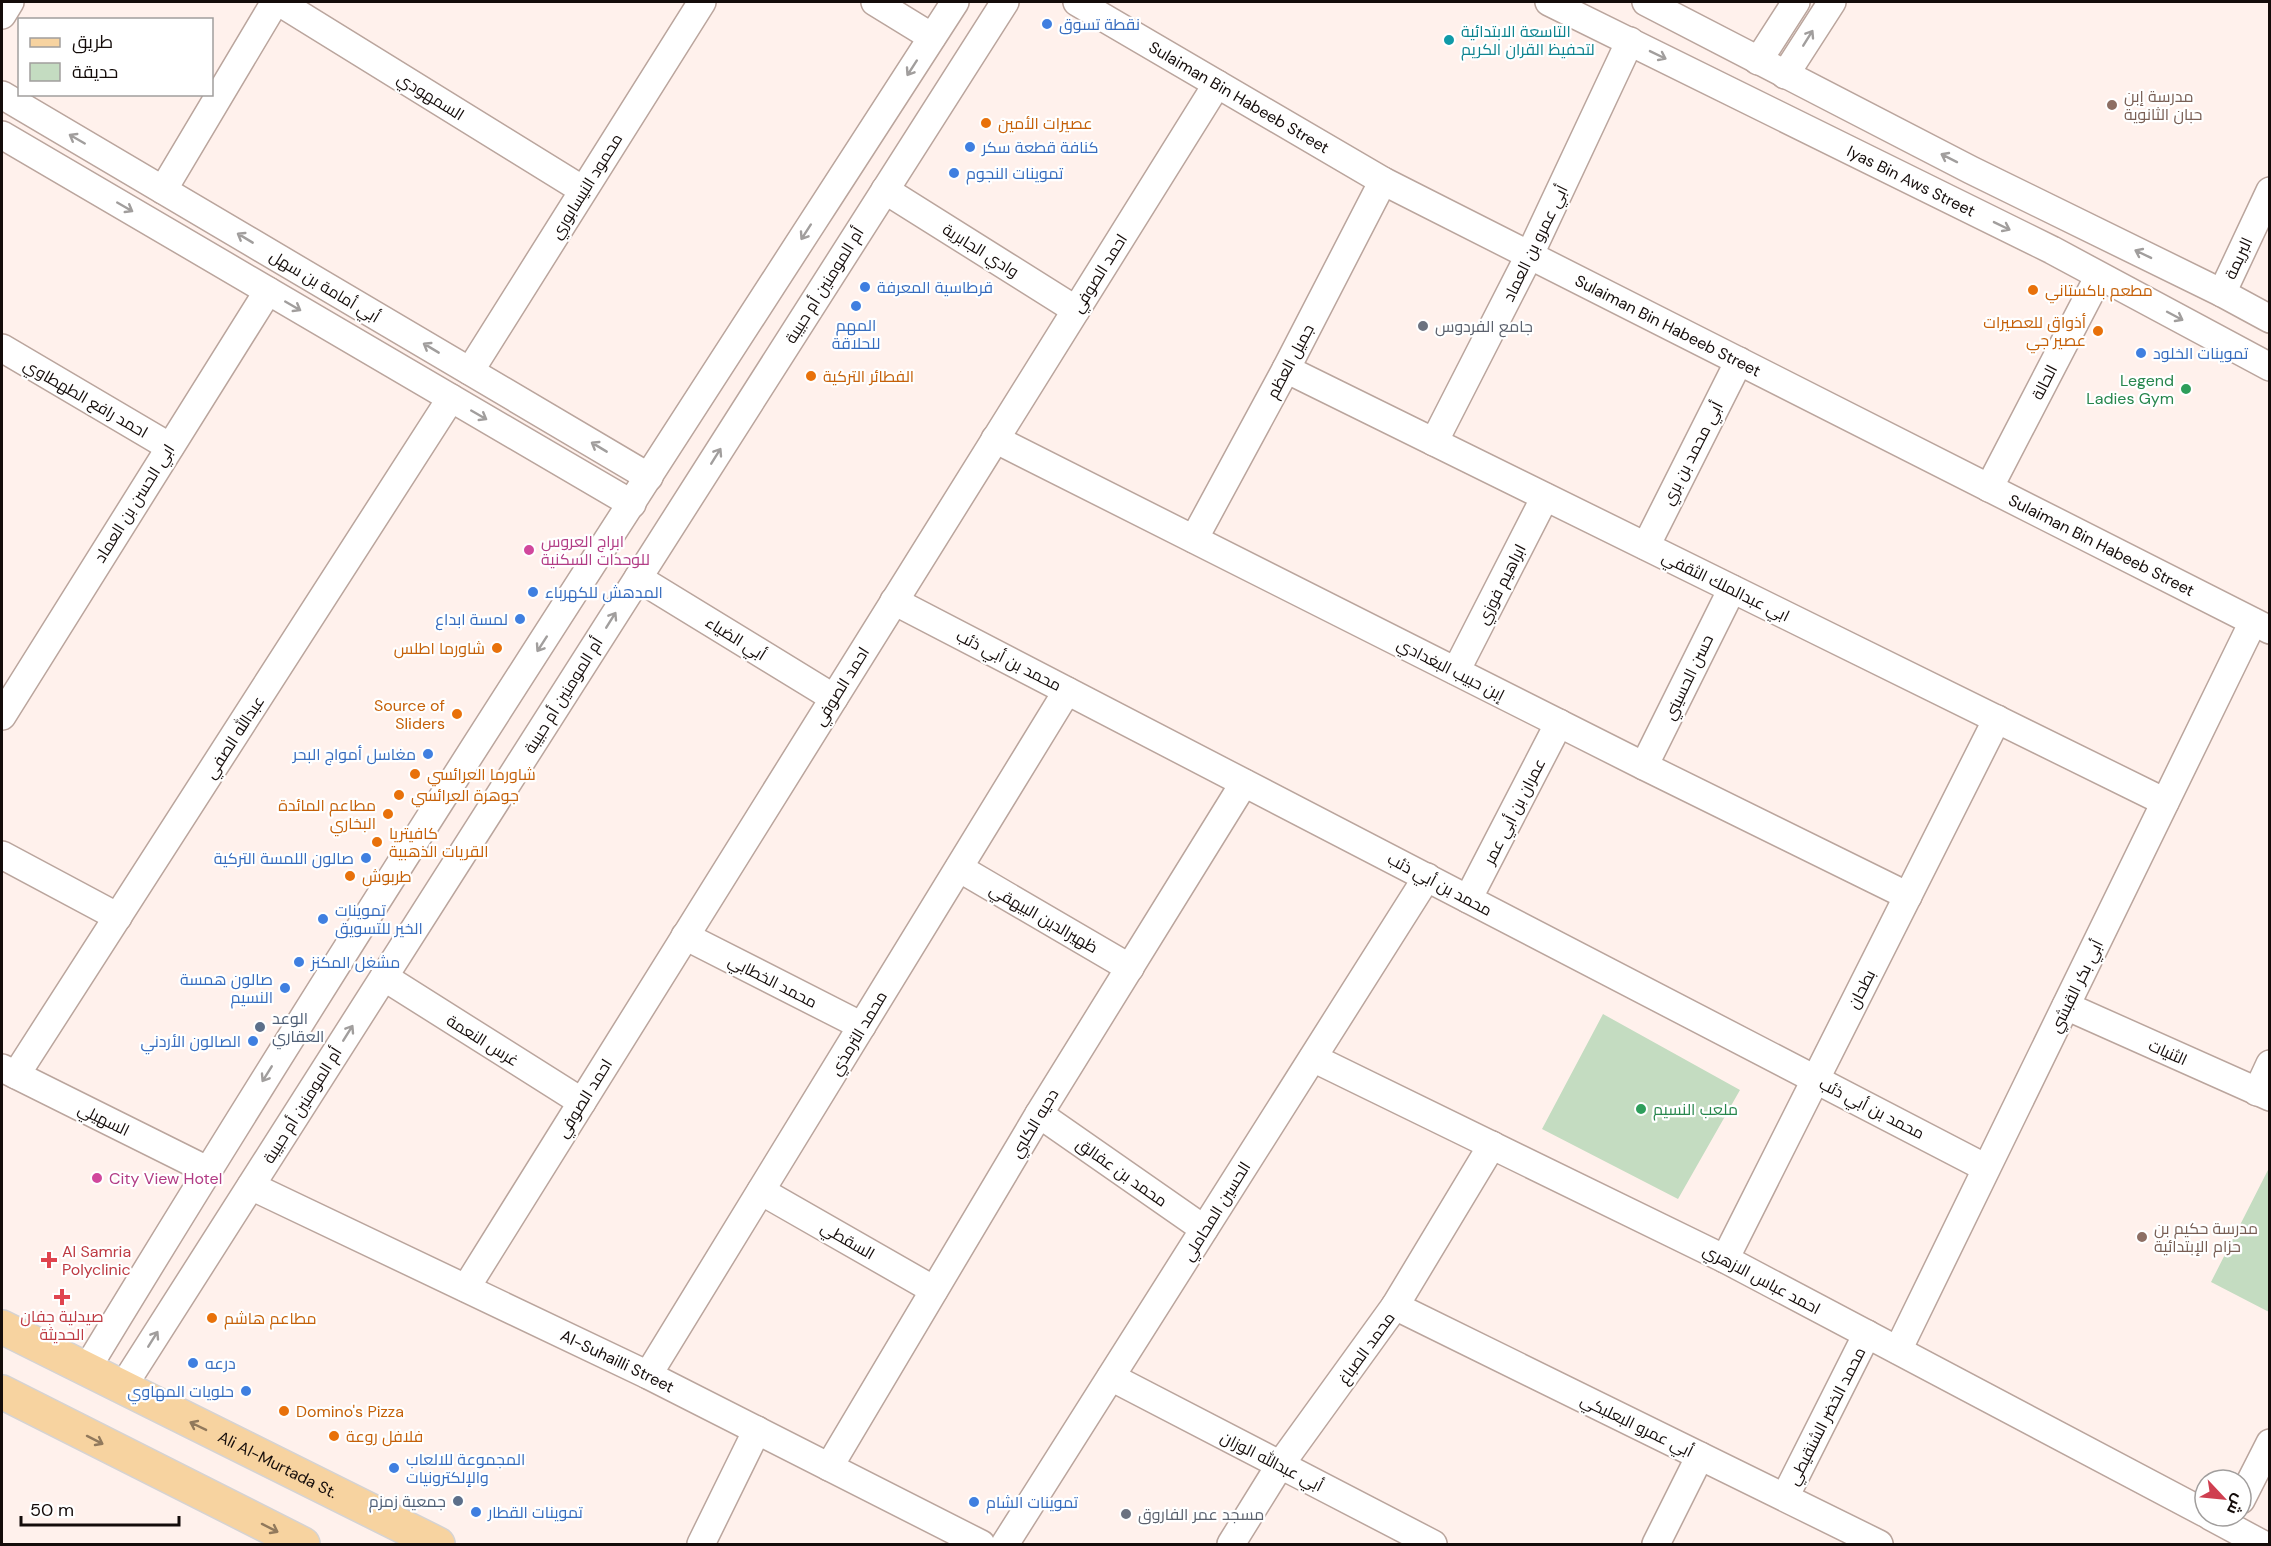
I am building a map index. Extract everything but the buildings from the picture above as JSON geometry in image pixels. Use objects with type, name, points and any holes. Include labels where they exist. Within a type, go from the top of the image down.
[{"type":"main road","name":"Ali Al-Murtada St.","points":[[2,1327],[438,1545]]},
{"type":"main road","points":[[2,1392],[303,1545]]},
{"type":"street","points":[[2,15],[10,2]]},
{"type":"street","points":[[163,190],[274,2]]},
{"type":"street","name":"السمهودي","points":[[279,2],[583,190]]},
{"type":"street","name":"محمود النيسابوري","points":[[470,371],[702,2]]},
{"type":"street","points":[[875,2],[932,37]]},
{"type":"street","points":[[86,1370],[207,1170],[955,2]]},
{"type":"street","name":"أم المومنين أم حبيبة","points":[[118,1387],[251,1186],[1005,2]]},
{"type":"street","name":"Sulaiman Bin Habeeb Street","points":[[1077,2],[1383,181],[2261,626]]},
{"type":"street","name":"Iyas Bin Aws Street","points":[[1549,2],[2099,276],[2270,368]]},
{"type":"street","points":[[1646,2],[1785,75],[2270,319]]},
{"type":"street","points":[[1758,61],[1796,2]]},
{"type":"street","points":[[1785,75],[1832,2]]},
{"type":"street","name":"أبي عمرو بن العماد","points":[[1434,442],[1530,254],[1630,41]]},
{"type":"street","name":"احمد الصوفي","points":[[466,1287],[1217,84]]},
{"type":"street","name":"أبي أمامة بن سهل","points":[[2,95],[649,477]]},
{"type":"street","name":"أبي أمامة بن سهل","points":[[2,135],[632,504]]},
{"type":"street","name":"جميل العظم","points":[[1194,539],[1286,369],[1383,181]]},
{"type":"street","name":"وادي الجابرية","points":[[885,190],[1076,310]]},
{"type":"street","name":"البريمة","points":[[2222,293],[2270,191]]},
{"type":"street","name":"الحالة","points":[[1989,488],[2099,276]]},
{"type":"street","name":"ابي الحسن بن العماد","points":[[2,716],[268,291]]},
{"type":"street","name":"احمد رافع الطهطاوي","points":[[2,348],[170,447]]},
{"type":"street","name":"أبي محمد بن بري","points":[[1646,546],[1739,361]]},
{"type":"street","name":"ابي عبدالملك الثقفي","points":[[1286,369],[2166,802]]},
{"type":"street","name":"عبدالله الصفي","points":[[9,1072],[118,917],[451,398]]},
{"type":"street","name":"إبن حبيب البغدادي","points":[[995,439],[1644,766],[1908,896]]},
{"type":"street","name":"ابراهيم فوزي","points":[[1456,671],[1545,497]]},
{"type":"street","name":"أبي الضياء","points":[[638,578],[834,698]]},
{"type":"street","name":"حسن الحسيني","points":[[1644,766],[1732,589]]},
{"type":"street","name":"محمد بن أبي ذئب","points":[[894,601],[1986,1168]]},
{"type":"street","name":"أبي بكر القبشي","points":[[1898,1350],[2166,802],[2261,626]]},
{"type":"street","name":"محمد الترمذي","points":[[648,1375],[1067,691]]},
{"type":"street","name":"بطحان","points":[[1725,1259],[1997,719]]},
{"type":"street","name":"عمران بن أبي عمر","points":[[1468,899],[1559,723]]},
{"type":"street","name":"دحيه الكلبي","points":[[829,1467],[1039,1114],[1244,783]]},
{"type":"street","points":[[2,855],[118,917]]},
{"type":"street","name":"ظهيرالدين البيهقي","points":[[959,868],[1130,968]]},
{"type":"street","name":"الحسين المحاملي","points":[[1005,1545],[1427,877]]},
{"type":"street","name":"محمد الخطابي","points":[[685,936],[862,1026]]},
{"type":"street","name":"غرس النعمة","points":[[384,977],[582,1102]]},
{"type":"street","name":"الثنيات","points":[[2066,1006],[2263,1094]]},
{"type":"street","name":"احمد عباس الازهري","points":[[1313,1058],[1725,1259],[2193,1504]]},
{"type":"street","points":[[2263,1094],[2270,1064]]},
{"type":"street","name":"السهيلي","points":[[9,1072],[207,1170]]},
{"type":"street","name":"محمد بن عفالق","points":[[1039,1114],[1204,1229]]},
{"type":"street","name":"محمد الصباغ","points":[[1231,1545],[1281,1465],[1395,1306],[1492,1145]]},
{"type":"street","name":"Al-Suhailli Street","points":[[251,1186],[648,1375],[981,1545]]},
{"type":"street","name":"السقطي","points":[[761,1191],[934,1290]]},
{"type":"street","name":"أبي عمرو البعلبكي","points":[[1395,1306],[1785,1497],[1863,1541]]},
{"type":"street","name":"محمد الخضر الشنقيطي","points":[[1785,1497],[1867,1334]]},
{"type":"street","name":"أبي عبدالله الوزان","points":[[1111,1377],[1433,1545]]},
{"type":"street","points":[[701,1545],[757,1430]]},
{"type":"street","points":[[2253,1476],[2270,1443]]},
{"type":"street","points":[[1656,1545],[1700,1455]]},
{"type":"street","name":"احمد عباس الازهري","points":[[2235,1528],[2262,1545]]},
{"type":"green space","name":"ملعب النسيم","points":[[1603,1014],[1740,1090],[1678,1199],[1542,1129]]},
{"type":"green space","points":[[2269,1168],[2269,1312],[2211,1282]]},
{"type":"place","name":"نقطة تسوق","points":[[1047,24]]},
{"type":"place","name":"التاسعة الابتدائية لتحفيظ القران الكريم","points":[[1449,40]]},
{"type":"place","name":"مدرسة إبن حبان الثانوية","points":[[2112,105]]},
{"type":"place","name":"عصيرات الأمين","points":[[986,123]]},
{"type":"place","name":"كنافة قطعة سكر","points":[[970,147]]},
{"type":"place","name":"تموينات النجوم","points":[[954,173]]},
{"type":"place","name":"قرطاسية المعرفة","points":[[865,287]]},
{"type":"place","name":"مطعم باكستاني","points":[[2033,290]]},
{"type":"place","name":"المهم للحلاقة","points":[[856,306]]},
{"type":"place","name":"جامع الفردوس","points":[[1423,326]]},
{"type":"place","name":"أذواق للعصيرات عصير جي","points":[[2098,331]]},
{"type":"place","name":"تموينات الخلود","points":[[2141,353]]},
{"type":"place","name":"الفطائر التركية","points":[[811,376]]},
{"type":"place","name":"Legend Ladies Gym","points":[[2186,389]]},
{"type":"place","name":"ابراج العروس للوحدات السكنية","points":[[529,550]]},
{"type":"place","name":"المدهش للكهرباء","points":[[533,592]]},
{"type":"place","name":"لمسة ابداع","points":[[520,619]]},
{"type":"place","name":"شاورما اطلس","points":[[497,648]]},
{"type":"place","name":"Source of Sliders","points":[[457,714]]},
{"type":"place","name":"مغاسل أمواج البحر","points":[[428,754]]},
{"type":"place","name":"شاورما العرائسي","points":[[415,774]]},
{"type":"place","name":"جوهرة العرائسي","points":[[399,795]]},
{"type":"place","name":"مطاعم المائدة البخاري","points":[[388,814]]},
{"type":"place","name":"كافيتريا القريات الذهبية","points":[[377,842]]},
{"type":"place","name":"صالون اللمسة التركية","points":[[366,858]]},
{"type":"place","name":"طربوش","points":[[350,876]]},
{"type":"place","name":"تموينات الخير للتسويق","points":[[323,919]]},
{"type":"place","name":"مشغل المكنز","points":[[299,962]]},
{"type":"place","name":"صالون همسة النسيم","points":[[285,988]]},
{"type":"place","name":"الوعد العقاري","points":[[260,1027]]},
{"type":"place","name":"الصالون الأردني","points":[[253,1041]]},
{"type":"place","name":"ملعب النسيم","points":[[1641,1109]]},
{"type":"place","name":"City View Hotel","points":[[97,1178]]},
{"type":"place","name":"مدرسة حكيم بن حزام الإبتدائية","points":[[2142,1237]]},
{"type":"place","name":"Al Samria Polyclinic","points":[[49,1260]]},
{"type":"place","name":"صيدلية جفان الحديثة","points":[[62,1297]]},
{"type":"place","name":"مطاعم هاشم","points":[[212,1318]]},
{"type":"place","name":"درعه","points":[[193,1363]]},
{"type":"place","name":"حلويات المهاوي","points":[[246,1391]]},
{"type":"place","name":"Domino's Pizza","points":[[284,1411]]},
{"type":"place","name":"فلافل روعة","points":[[334,1436]]},
{"type":"place","name":"المجموعة للالعاب والإلكترونيات","points":[[394,1468]]},
{"type":"place","name":"جمعية زمزم","points":[[458,1501]]},
{"type":"place","name":"تموينات الشام","points":[[974,1502]]},
{"type":"place","name":"تموينات القطار","points":[[476,1512]]},
{"type":"place","name":"مسجد عمر الفاروق","points":[[1126,1514]]}]
